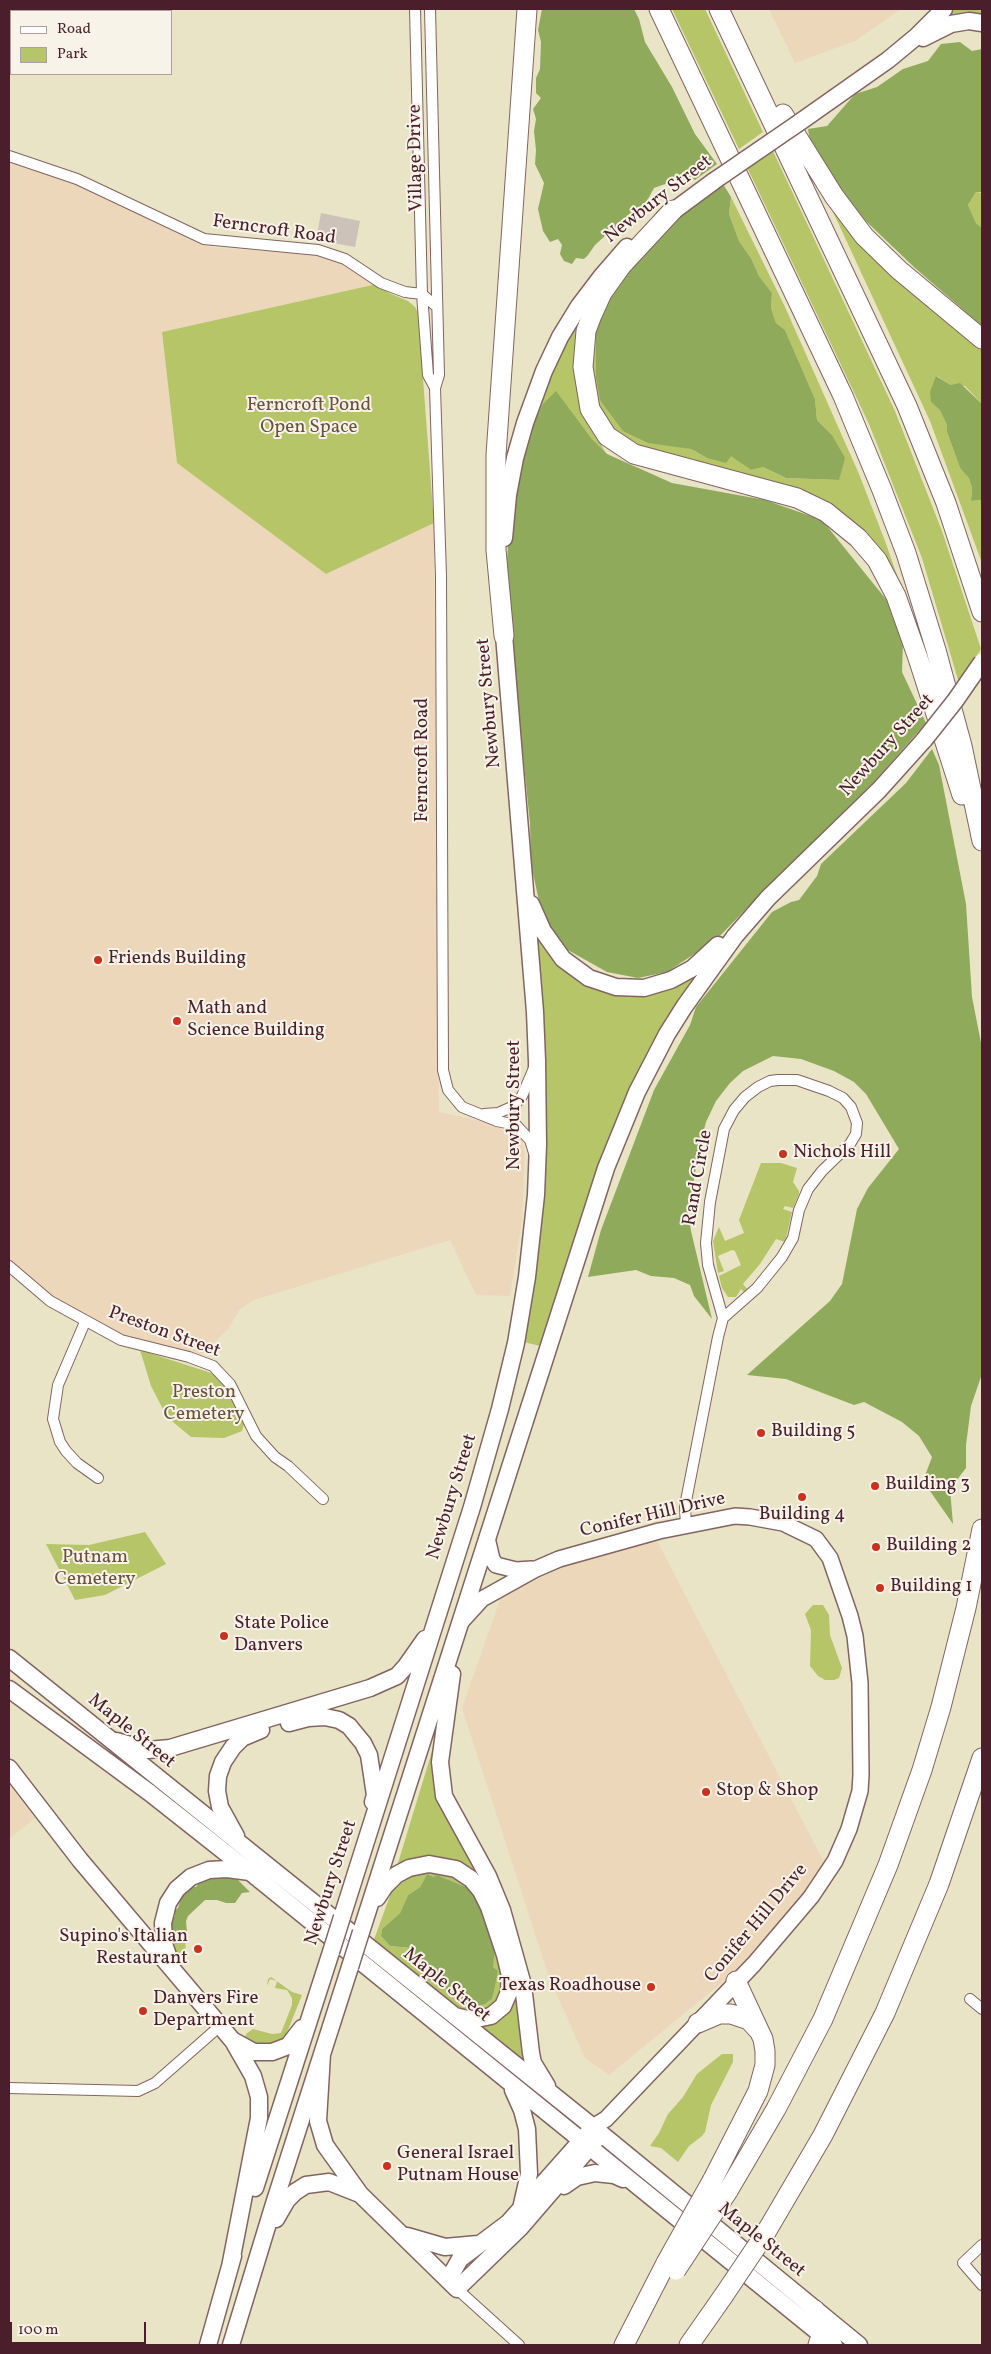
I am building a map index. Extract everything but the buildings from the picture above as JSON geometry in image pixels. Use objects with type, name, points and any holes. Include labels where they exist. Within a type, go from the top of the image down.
[{"type":"highway","points":[[504,636],[496,542],[496,455],[528,9]]},
{"type":"highway","points":[[659,9],[843,396],[882,490],[906,553],[936,650],[962,746],[982,841]]},
{"type":"highway","points":[[719,9],[904,398],[946,503],[982,612]]},
{"type":"highway","points":[[733,39],[788,122],[821,177],[856,227],[900,270],[982,339]]},
{"type":"highway","points":[[673,210],[622,265],[602,293],[592,315],[586,331],[583,366],[590,409],[607,436],[624,449],[650,460],[766,487],[797,498],[837,520],[867,548],[890,583],[902,610],[982,858]]},
{"type":"highway","points":[[671,2266],[728,2190],[776,2109],[823,2019],[888,1865],[922,1770],[941,1707],[966,1608],[982,1529]]},
{"type":"highway","points":[[689,2345],[765,2234],[832,2120],[885,2013],[936,1892],[982,1758]]},
{"type":"highway","points":[[625,2345],[671,2266],[763,2078],[766,2051],[761,2034],[736,1981]]},
{"type":"highway","points":[[698,2023],[719,2014],[731,2014],[748,2020],[761,2034]]},
{"type":"highway","points":[[815,2310],[822,2325],[825,2342]]},
{"type":"main road","name":"Newbury Street","points":[[208,2345],[230,2266],[472,1507],[509,1376],[527,1277],[537,1167],[537,1061],[504,636],[503,550],[508,495],[520,440],[537,388],[560,337],[590,291],[625,249],[673,210],[872,72],[917,36],[944,9]]},
{"type":"main road","points":[[872,72],[942,27],[960,22],[982,23]]},
{"type":"main road","name":"Newbury Street","points":[[231,2345],[260,2247],[606,1168],[630,1106],[660,1047],[688,1000],[724,949],[768,898],[879,790],[924,740],[955,701],[982,662]]},
{"type":"main road","points":[[523,865],[533,911],[550,942],[564,959],[580,973],[616,987],[644,988],[682,975],[702,960],[768,898]]},
{"type":"main road","points":[[102,1734],[137,1748],[148,1750],[170,1748],[370,1688],[385,1682],[406,1666],[436,1622]]},
{"type":"main road","points":[[459,1626],[441,1745],[440,1779],[444,1796],[488,1876],[510,1933],[523,1985],[533,2063],[544,2082],[564,2105]]},
{"type":"main road","name":"Maple Street","points":[[9,1658],[102,1734],[503,2079],[635,2184],[825,2342]]},
{"type":"main road","name":"Maple Street","points":[[9,1689],[150,1793],[253,1865],[447,2012],[564,2105],[600,2127],[858,2345]]},
{"type":"main road","points":[[177,1975],[168,1956],[163,1935],[166,1910],[175,1892],[188,1879],[203,1872],[253,1865],[229,1828],[220,1807],[218,1791],[218,1776],[223,1762],[242,1738],[256,1732],[308,1718],[324,1717],[344,1723],[357,1734],[369,1755],[374,1795],[368,1836]]},
{"type":"main road","points":[[9,1768],[76,1854],[233,2041],[252,2076],[260,2108],[230,2266]]},
{"type":"main road","points":[[368,1910],[392,1878],[404,1870],[423,1865],[442,1865],[456,1869],[471,1879],[481,1891],[491,1912],[505,1955],[510,1976],[509,1992],[500,2008],[486,2018],[468,2020],[447,2012]]},
{"type":"main road","points":[[233,2041],[254,2052],[264,2053],[281,2049],[288,2046],[296,2036],[312,2008]]},
{"type":"main road","points":[[322,2054],[318,2108],[321,2136],[330,2154],[360,2194],[453,2284]]},
{"type":"main road","points":[[503,2079],[519,2102],[527,2130],[528,2174],[520,2210]]},
{"type":"main road","name":"Conifer Hill Drive","points":[[453,2284],[460,2258],[502,2228],[585,2145],[600,2127]]},
{"type":"main road","name":"Conifer Hill Drive","points":[[453,2284],[520,2228],[550,2196],[585,2145]]},
{"type":"main road","points":[[550,2196],[585,2174],[614,2175],[635,2184]]},
{"type":"main road","points":[[260,2247],[287,2200],[294,2192],[306,2185],[329,2182],[360,2194]]},
{"type":"main road","points":[[400,2233],[410,2238],[439,2246],[456,2247],[480,2244]]},
{"type":"street","points":[[415,9],[422,294]]},
{"type":"street","name":"Village Drive","points":[[430,9],[437,307]]},
{"type":"street","name":"Ferncroft Road","points":[[9,156],[77,179],[204,239],[330,253],[354,264],[381,282],[405,292],[422,294],[437,307],[439,374],[435,388],[441,576],[444,1082],[453,1099],[462,1107],[478,1114],[516,1125],[522,1130],[530,1140],[537,1167]]},
{"type":"street","name":"Ferncroft Road","points":[[422,294],[428,375],[435,388]]},
{"type":"street","points":[[478,1114],[498,1113],[514,1106],[522,1096],[537,1061]]},
{"type":"street","name":"Rand Circle","points":[[778,1080],[798,1080],[843,1098],[851,1106],[857,1123],[856,1134],[850,1144],[822,1171],[808,1189],[799,1210],[793,1238],[782,1257],[758,1288],[724,1318],[708,1265],[706,1243],[713,1182],[728,1120],[744,1096],[758,1087],[778,1080]]},
{"type":"street","name":"Preston Street","points":[[9,1266],[50,1300],[121,1340],[190,1357],[214,1366],[230,1384],[256,1436],[275,1457],[288,1466],[323,1499]]},
{"type":"street","points":[[686,1526],[686,1506],[718,1337],[724,1318]]},
{"type":"street","points":[[86,1322],[58,1385],[53,1419],[60,1442],[66,1451],[77,1463],[98,1478]]},
{"type":"street","name":"Conifer Hill Drive","points":[[459,1626],[482,1599],[536,1569],[584,1551],[659,1531],[711,1520],[750,1517],[783,1523],[816,1539],[830,1558],[845,1596],[855,1636],[860,1683],[860,1790],[849,1829],[834,1861],[811,1897],[698,2023],[600,2127]]},
{"type":"street","name":"Conifer Hill Drive","points":[[487,1538],[492,1559],[496,1564],[516,1570],[536,1569]]},
{"type":"street","points":[[970,1999],[982,2009]]},
{"type":"street","points":[[9,2088],[138,2091],[155,2083],[220,2026]]},
{"type":"street","points":[[982,2245],[963,2263],[982,2285]]},
{"type":"street","points":[[453,2284],[519,2345]]},
{"type":"shaded area","points":[[769,9],[901,9],[855,41],[795,63]]},
{"type":"shaded area","points":[[11,161],[35,167],[81,186],[196,243],[219,248],[319,255],[342,262],[377,284],[162,332],[177,463],[326,574],[434,523],[439,1112],[508,1127],[516,1130],[522,1136],[525,1154],[522,1220],[510,1296],[476,1295],[450,1240],[254,1300],[239,1310],[229,1328],[201,1355],[118,1335],[64,1305],[9,1263],[9,167]]},
{"type":"shaded area","points":[[321,213],[360,221],[355,247],[316,240]]},
{"type":"shaded area","points":[[655,1537],[826,1866],[756,1955],[609,2075],[585,2058],[549,1977],[462,1708],[501,1597],[590,1554]]},
{"type":"shaded area","points":[[9,1784],[35,1818],[9,1839]]},
{"type":"green space","points":[[542,9],[634,9],[639,19],[645,42],[672,87],[695,134],[717,164],[695,180],[683,173],[668,183],[654,188],[643,208],[607,234],[584,259],[576,258],[572,264],[564,261],[560,254],[562,245],[558,239],[550,242],[543,231],[538,209],[544,183],[535,164],[534,131],[536,119],[533,109],[541,98],[536,93],[536,78],[540,69],[541,42],[538,30]]},
{"type":"green space","points":[[672,9],[705,9],[763,132],[739,149]]},
{"type":"green space","points":[[952,9],[982,9],[982,17],[942,22]]},
{"type":"green space","points":[[960,42],[972,51],[982,49],[982,192],[976,192],[968,205],[976,223],[982,228],[982,326],[915,268],[848,204],[828,169],[811,148],[808,129],[827,126],[855,94],[877,87],[903,69],[928,61],[941,44]]},
{"type":"green space","points":[[772,149],[895,411],[942,531],[981,649],[959,683],[922,558],[869,424],[747,167]]},
{"type":"green space","points":[[723,184],[731,197],[729,214],[739,241],[751,258],[759,276],[772,293],[771,308],[776,323],[785,330],[815,399],[817,420],[832,435],[845,458],[839,480],[786,478],[763,467],[751,470],[731,456],[726,463],[707,458],[691,449],[648,443],[623,431],[600,400],[596,377],[596,331],[602,311],[619,283],[685,209]]},
{"type":"green space","points":[[976,192],[982,193],[982,228],[976,223],[968,205]]},
{"type":"green space","points":[[731,197],[785,307],[859,474],[904,595],[853,525],[639,452],[606,427],[588,382],[597,312],[676,446],[691,449],[707,458],[731,455],[751,470],[763,467],[786,478],[839,480],[832,435],[817,420],[815,399],[785,330],[776,323],[771,308],[772,293],[759,276],[751,258],[739,241],[729,214]]},
{"type":"green space","points":[[828,201],[982,347],[982,404],[965,386],[951,385],[937,376],[931,402],[940,409],[960,468],[969,477],[972,488],[971,501],[982,500],[982,563],[930,421]]},
{"type":"green space","name":"Ferncroft Pond Open Space","points":[[377,284],[389,293],[408,301],[415,307],[418,313],[434,523],[326,574],[177,463],[162,332]]},
{"type":"green space","points":[[581,312],[595,432],[606,454],[591,438],[527,438],[544,386]]},
{"type":"green space","points":[[936,376],[951,385],[960,383],[982,404],[982,500],[971,501],[972,488],[969,478],[960,468],[947,432],[947,425],[940,410],[931,402],[930,392]]},
{"type":"green space","points":[[556,391],[591,438],[607,454],[672,483],[765,500],[822,520],[889,603],[903,642],[902,672],[926,723],[872,784],[717,939],[667,972],[638,978],[607,972],[566,949],[542,915],[531,864],[530,823],[511,640],[507,560],[511,503],[527,438],[543,404]]},
{"type":"green space","points":[[932,749],[939,765],[966,904],[972,997],[982,1048],[982,1374],[971,1406],[966,1445],[966,1468],[950,1489],[953,1524],[923,1481],[932,1457],[919,1436],[902,1422],[864,1402],[854,1405],[786,1379],[747,1375],[830,1301],[842,1284],[857,1209],[868,1188],[899,1149],[866,1094],[854,1082],[834,1071],[801,1059],[773,1056],[743,1071],[730,1083],[716,1101],[706,1122],[688,1212],[712,1319],[694,1296],[690,1285],[674,1278],[651,1276],[636,1270],[588,1277],[601,1230],[654,1090],[690,1025],[696,1007],[772,912],[799,900],[817,876],[821,864],[906,783]]},
{"type":"green space","points":[[538,938],[608,989],[701,969],[673,1011],[618,1115],[540,1346],[524,1342]]},
{"type":"green space","points":[[761,1163],[781,1163],[797,1168],[793,1182],[799,1194],[793,1208],[785,1206],[783,1209],[792,1212],[785,1242],[776,1239],[760,1264],[743,1284],[748,1290],[745,1293],[741,1289],[736,1297],[728,1297],[722,1288],[719,1276],[741,1265],[735,1251],[732,1250],[718,1256],[724,1271],[718,1273],[713,1241],[719,1227],[725,1241],[744,1233],[739,1220]]},
{"type":"green space","name":"Preston Cemetery","points":[[140,1350],[230,1379],[245,1421],[242,1431],[224,1438],[191,1437],[167,1417],[151,1386]]},
{"type":"green space","name":"Putnam Cemetery","points":[[145,1532],[166,1564],[105,1595],[75,1600],[46,1544],[89,1545]]},
{"type":"green space","points":[[813,1605],[823,1605],[829,1615],[830,1635],[842,1668],[839,1678],[834,1680],[825,1680],[818,1676],[810,1666],[811,1630],[805,1614]]},
{"type":"green space","points":[[433,1748],[435,1748],[435,1754],[480,1870],[480,1881],[399,1865],[398,1863]]},
{"type":"green space","points":[[427,1869],[444,1870],[470,1884],[483,1905],[497,1941],[505,1985],[499,2003],[488,2012],[468,2015],[457,2011],[372,1945],[391,1893],[407,1878],[406,1876]],"holes":[[[427,1874],[433,1878],[437,1875],[474,1892],[475,1898],[490,1926],[494,1939],[493,1967],[498,1971],[492,1999],[485,2004],[470,2009],[463,2006],[459,1999],[452,1997],[444,1986],[430,1981],[414,1964],[411,1948],[390,1946],[381,1936],[382,1929],[400,1913],[408,1895],[420,1887]]]},
{"type":"green space","points":[[427,1874],[433,1877],[437,1875],[466,1887],[474,1892],[475,1898],[482,1908],[495,1948],[493,1967],[498,1971],[492,1999],[485,2004],[470,2009],[463,2006],[459,1999],[452,1997],[444,1986],[430,1981],[414,1964],[411,1948],[390,1946],[381,1936],[382,1929],[400,1913],[408,1895],[420,1887]]},
{"type":"green space","points":[[222,1877],[238,1880],[250,1892],[242,1893],[235,1903],[205,1900],[188,1916],[185,1936],[174,1935],[171,1931],[171,1920],[175,1916],[174,1911],[178,1908],[183,1892],[191,1887],[196,1887],[199,1882],[206,1878]]},
{"type":"green space","points":[[171,1930],[174,1935],[185,1936],[186,1955],[174,1957]]},
{"type":"green space","points":[[271,1977],[276,1981],[270,1979],[267,1986],[268,1979]]},
{"type":"green space","points":[[277,1981],[292,1992],[302,1995],[286,2035],[275,2044],[256,2045],[245,2038],[246,2034],[253,2029],[272,2034],[281,2033],[292,2005],[292,1998],[287,1990],[275,1988]]},
{"type":"green space","points":[[519,1987],[525,2061],[476,2025]]},
{"type":"green space","points":[[722,2054],[733,2054],[733,2062],[711,2105],[705,2132],[702,2136],[689,2146],[678,2162],[661,2148],[650,2146],[668,2114],[683,2097],[697,2074]]},
{"type":"place","name":"Friends Building","points":[[98,960]]},
{"type":"place","name":"Math and Science Building","points":[[177,1021]]},
{"type":"place","name":"Nichols Hill","points":[[783,1154]]},
{"type":"place","name":"Building 5","points":[[761,1433]]},
{"type":"place","name":"Building 3","points":[[875,1486]]},
{"type":"place","name":"Building 4","points":[[802,1497]]},
{"type":"place","name":"Building 2","points":[[876,1547]]},
{"type":"place","name":"Building 1","points":[[880,1588]]},
{"type":"place","name":"State Police Danvers","points":[[224,1636]]},
{"type":"place","name":"Stop & Shop","points":[[706,1792]]},
{"type":"place","name":"Supino's Italian Restaurant","points":[[198,1949]]},
{"type":"place","name":"Texas Roadhouse","points":[[651,1987]]},
{"type":"place","name":"Danvers Fire Department","points":[[143,2011]]},
{"type":"place","name":"General Israel Putnam House","points":[[387,2166]]}]
